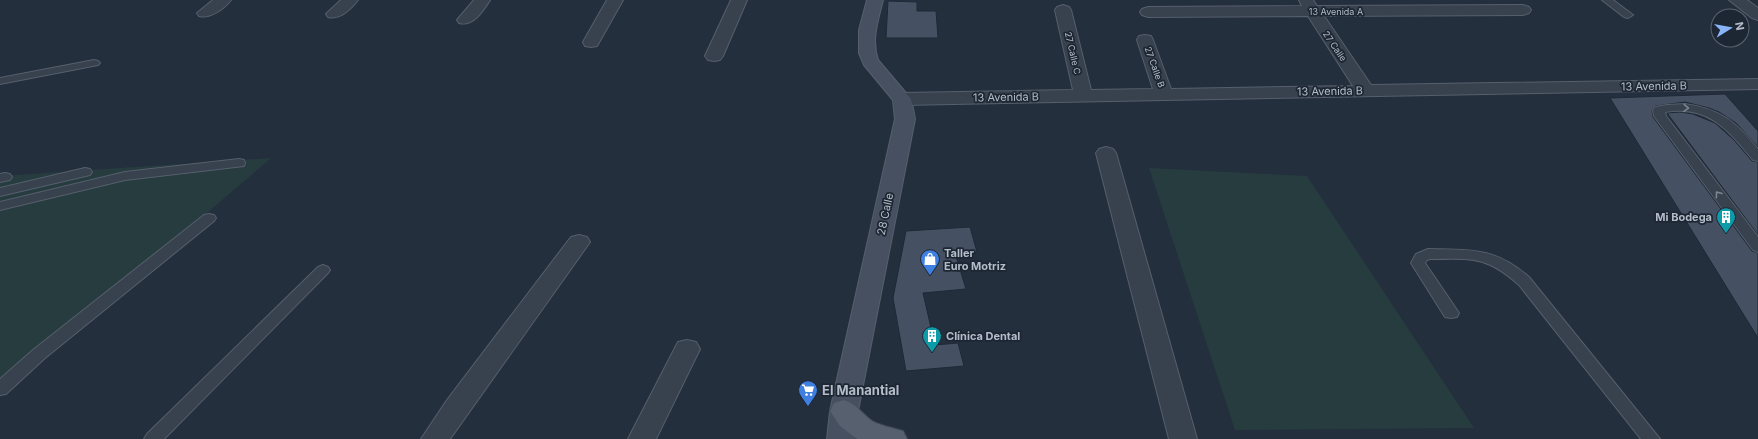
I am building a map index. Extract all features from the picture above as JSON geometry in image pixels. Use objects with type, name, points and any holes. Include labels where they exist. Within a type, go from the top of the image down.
[{"type":"main road","points":[[875,0],[865,43],[867,54],[870,61],[902,99]]},
{"type":"main road","name":"28 Calle","points":[[841,439],[844,411],[905,119],[902,99]]},
{"type":"main road","points":[[844,411],[856,425],[867,432],[894,439]]},
{"type":"street","points":[[205,13],[223,0]]},
{"type":"street","points":[[334,14],[350,0]]},
{"type":"street","points":[[465,20],[482,0]]},
{"type":"street","points":[[591,42],[615,0]]},
{"type":"street","points":[[714,56],[739,0]]},
{"type":"street","points":[[1737,0],[1758,15]]},
{"type":"street","name":"13 Avenida A","points":[[1148,12],[1309,5],[1523,10]]},
{"type":"street","name":"27 Calle","points":[[1309,5],[1366,91]]},
{"type":"street","name":"27 Calle C","points":[[1063,10],[1082,96]]},
{"type":"street","name":"27 Calle B","points":[[1145,40],[1164,94]]},
{"type":"street","name":"13 Avenida B","points":[[902,99],[1758,84]]},
{"type":"street","points":[[1106,153],[1183,439]]},
{"type":"street","points":[[435,439],[579,242]]},
{"type":"street","points":[[642,439],[687,348]]},
{"type":"lane","points":[[1607,0],[1628,15]]},
{"type":"lane","points":[[0,81],[94,63]]},
{"type":"lane","points":[[1758,157],[1727,123],[1712,114],[1695,109],[1668,107],[1660,110],[1660,116],[1758,247]]},
{"type":"lane","points":[[0,206],[125,176],[239,163]]},
{"type":"lane","points":[[0,192],[85,172]]},
{"type":"lane","points":[[0,389],[39,354],[209,218]]},
{"type":"lane","points":[[1451,313],[1418,262],[1420,257],[1428,254],[1484,255],[1503,263],[1512,269],[1524,281],[1651,439]]},
{"type":"lane","points":[[153,439],[323,270]]},
{"type":"green space","points":[[271,158],[0,391],[0,176]]},
{"type":"green space","points":[[1149,168],[1307,176],[1474,428],[1235,430]]},
{"type":"building","points":[[888,1],[917,2],[917,11],[936,11],[938,38],[886,38]]},
{"type":"building","points":[[1725,94],[1758,131],[1758,147],[1736,123],[1719,112],[1709,108],[1685,102],[1655,106],[1652,110],[1653,117],[1752,251],[1758,253],[1758,338],[1610,98]]},
{"type":"building","points":[[1680,112],[1693,114],[1715,123],[1734,140],[1752,161],[1758,162],[1758,235],[1667,113]]},
{"type":"building","points":[[970,227],[977,252],[955,253],[966,289],[923,293],[935,345],[958,343],[964,366],[906,371],[893,298],[906,231]]},
{"type":"place","name":"Mi Bodega","points":[[1726,234]]},
{"type":"place","name":"Taller Euro Motriz","points":[[930,276]]},
{"type":"place","name":"Clínica Dental","points":[[932,353]]},
{"type":"place","name":"El Manantial","points":[[808,407]]}]
